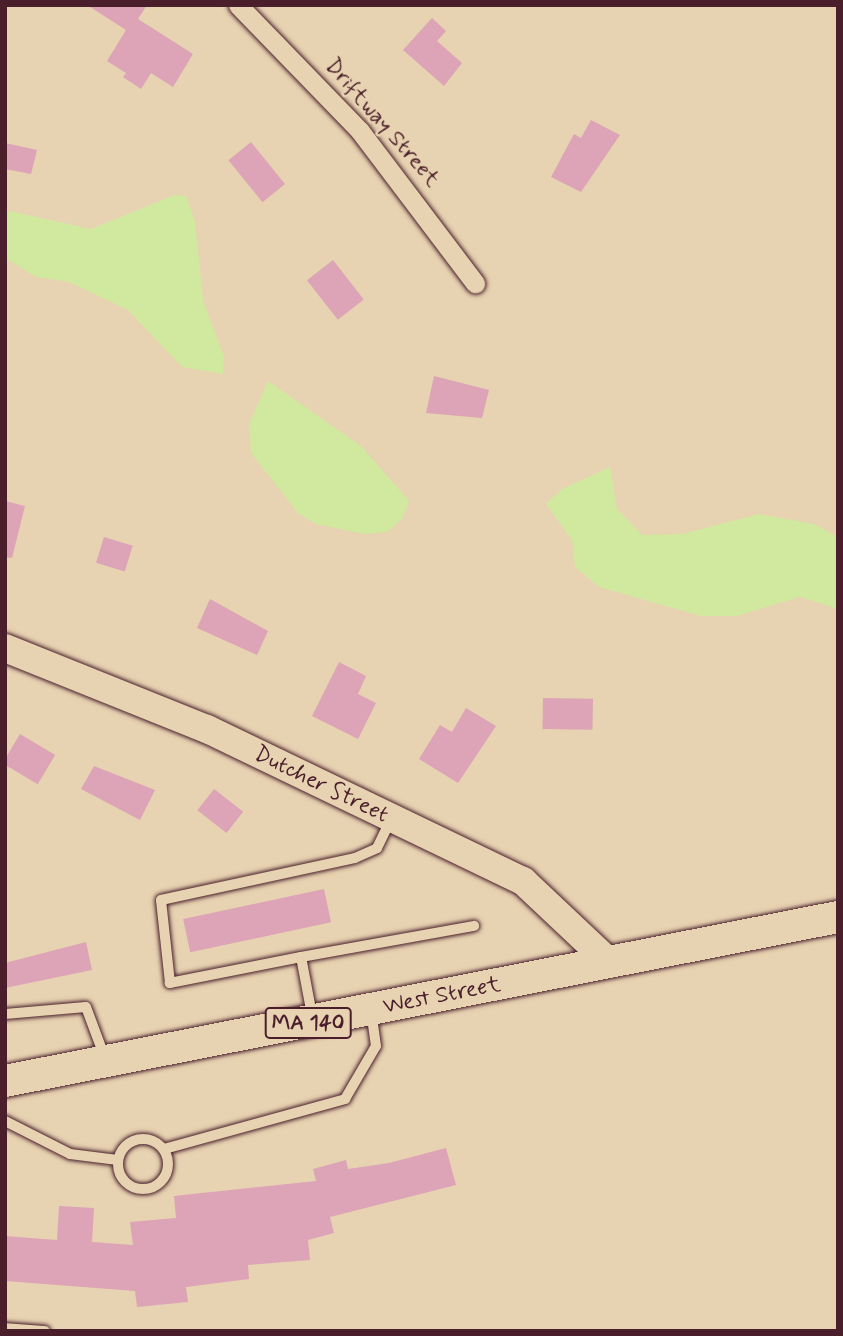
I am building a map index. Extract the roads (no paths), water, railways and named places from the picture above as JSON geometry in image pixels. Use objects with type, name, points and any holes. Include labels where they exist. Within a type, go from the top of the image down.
[{"type":"main road","name":"West Street","points":[[5,1082],[838,917]]},
{"type":"street","name":"Driftway Street","points":[[239,5],[360,131],[475,283]]},
{"type":"street","name":"Dutcher Street","points":[[5,648],[206,729],[523,881],[610,963]]},
{"type":"lane","points":[[391,819],[377,848],[355,858],[162,900],[170,983],[474,926]]},
{"type":"lane","points":[[300,957],[313,1022]]},
{"type":"lane","points":[[5,1014],[86,1007],[106,1062]]},
{"type":"lane","points":[[118,1160],[138,1139],[164,1149],[345,1099],[376,1046],[371,1011]]},
{"type":"lane","points":[[5,1121],[70,1154],[118,1160]]},
{"type":"lane","points":[[118,1160],[123,1179],[149,1189],[165,1177],[164,1149]]},
{"type":"lane","points":[[5,1328],[45,1331]]}]
